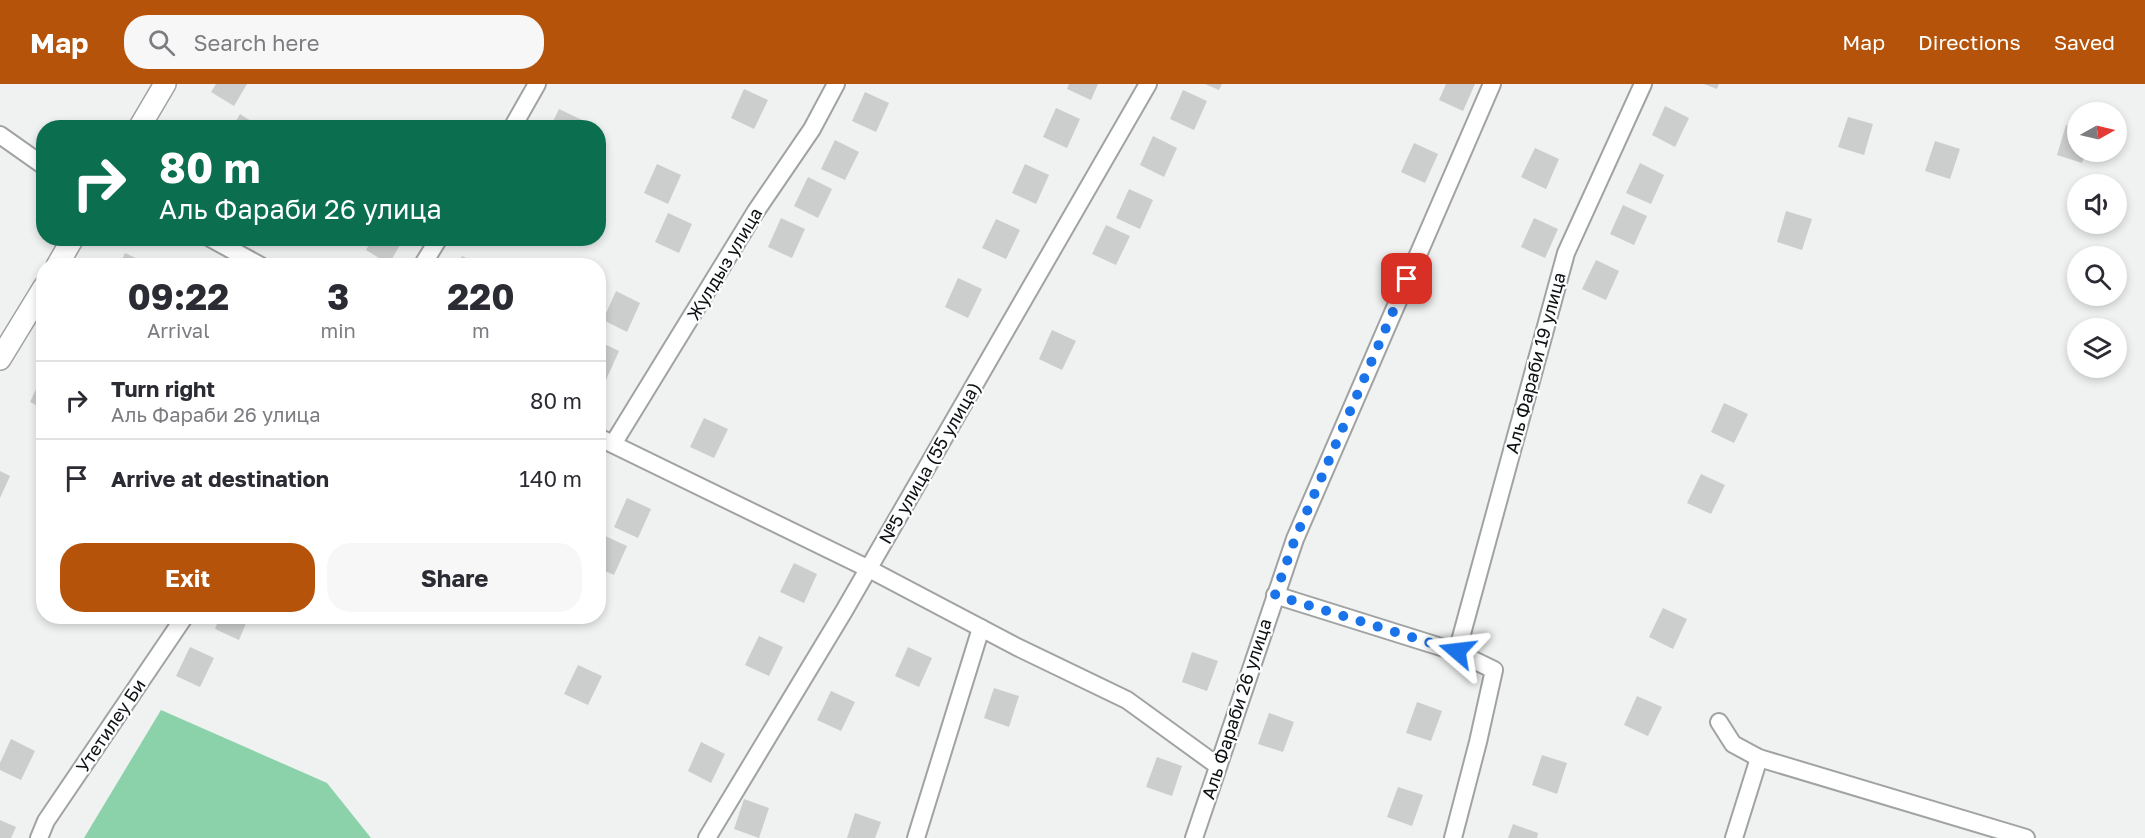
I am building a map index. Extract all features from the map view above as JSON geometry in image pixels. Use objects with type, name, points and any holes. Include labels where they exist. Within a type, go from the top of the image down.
[{"type":"street","points":[[144,120],[165,84]]},
{"type":"street","points":[[517,120],[537,84]]},
{"type":"street","name":"Жулдыз улица","points":[[606,441],[812,129],[836,84]]},
{"type":"street","name":"№5 улица (55 улица)","points":[[706,838],[869,569],[1148,84]]},
{"type":"street","name":"Аль Фараби 26 улица","points":[[1194,838],[1295,539],[1492,84]]},
{"type":"street","name":"Аль Фараби 19 улица","points":[[1457,651],[1566,253],[1643,84]]},
{"type":"street","points":[[0,135],[36,160]]},
{"type":"street","points":[[225,246],[246,258]]},
{"type":"street","points":[[0,359],[36,300]]},
{"type":"street","points":[[606,441],[869,569],[1126,700],[1218,766]]},
{"type":"street","points":[[1275,595],[1457,651],[1494,670],[1453,838]]},
{"type":"street","name":"Утетилеу Би","points":[[39,838],[46,821],[180,624]]},
{"type":"street","points":[[916,838],[981,628]]},
{"type":"street","points":[[1719,722],[1733,744],[1759,758],[2005,835],[2026,838]]},
{"type":"street","points":[[1734,838],[1759,758]]},
{"type":"green space","points":[[161,710],[327,783],[371,838],[84,838]]},
{"type":"building","points":[[216,84],[247,84],[234,106],[211,92]]},
{"type":"building","points":[[1069,84],[1098,84],[1091,100],[1067,89]]},
{"type":"building","points":[[1205,84],[1222,84],[1219,90]]},
{"type":"building","points":[[1446,84],[1475,84],[1463,111],[1439,100]]},
{"type":"building","points":[[1704,84],[1719,84],[1717,89]]},
{"type":"building","points":[[744,89],[768,100],[754,129],[731,118]]},
{"type":"building","points":[[1183,90],[1207,101],[1194,130],[1170,119]]},
{"type":"building","points":[[865,92],[889,103],[876,132],[852,121]]},
{"type":"building","points":[[1665,106],[1689,118],[1675,147],[1652,135]]},
{"type":"building","points":[[1056,108],[1080,119],[1067,148],[1043,137]]},
{"type":"building","points":[[559,109],[582,120],[554,120]]},
{"type":"building","points":[[240,114],[249,120],[237,120]]},
{"type":"building","points":[[1848,117],[1873,124],[1864,155],[1838,147]]},
{"type":"building","points":[[2066,125],[2067,125],[2067,158],[2057,155]]},
{"type":"building","points":[[1153,136],[1177,148],[1164,177],[1140,165]]},
{"type":"building","points":[[835,140],[859,152],[845,180],[821,169]]},
{"type":"building","points":[[1935,141],[1960,149],[1950,179],[1925,171]]},
{"type":"building","points":[[1414,143],[1438,154],[1425,183],[1401,172]]},
{"type":"building","points":[[1535,148],[1559,159],[1546,189],[1521,177]]},
{"type":"building","points":[[1640,163],[1664,175],[1651,204],[1626,193]]},
{"type":"building","points":[[657,164],[681,175],[668,204],[644,193]]},
{"type":"building","points":[[1025,164],[1049,175],[1036,204],[1012,193]]},
{"type":"building","points":[[808,177],[832,189],[818,218],[794,206]]},
{"type":"building","points":[[1129,189],[1153,200],[1140,229],[1116,218]]},
{"type":"building","points":[[1623,205],[1647,216],[1634,245],[1610,234]]},
{"type":"building","points":[[1786,211],[1812,219],[1802,250],[1777,242]]},
{"type":"building","points":[[668,213],[692,224],[679,253],[655,242]]},
{"type":"building","points":[[781,218],[805,229],[792,258],[768,247]]},
{"type":"building","points":[[1534,218],[1558,229],[1545,258],[1521,247]]},
{"type":"building","points":[[996,219],[1020,230],[1006,259],[982,248]]},
{"type":"building","points":[[1106,225],[1130,236],[1116,265],[1092,254]]},
{"type":"building","points":[[368,246],[399,246],[392,258],[379,258],[366,250]]},
{"type":"building","points":[[125,253],[135,258],[123,258]]},
{"type":"building","points":[[1596,260],[1619,271],[1606,300],[1582,289]]},
{"type":"building","points":[[958,278],[982,289],[968,318],[945,307]]},
{"type":"building","points":[[616,291],[640,303],[627,332],[606,322],[606,313]]},
{"type":"building","points":[[1052,330],[1076,341],[1062,370],[1039,359]]},
{"type":"building","points":[[606,345],[619,351],[606,380]]},
{"type":"building","points":[[36,389],[36,405],[30,402]]},
{"type":"building","points":[[1724,403],[1748,414],[1734,443],[1711,432]]},
{"type":"building","points":[[704,418],[728,429],[714,458],[690,447]]},
{"type":"building","points":[[0,471],[10,476],[0,498]]},
{"type":"building","points":[[1701,474],[1725,485],[1711,514],[1687,503]]},
{"type":"building","points":[[627,498],[651,509],[638,538],[614,527]]},
{"type":"building","points":[[606,536],[627,546],[614,575],[606,572]]},
{"type":"building","points":[[794,563],[817,574],[804,603],[780,592]]},
{"type":"building","points":[[1663,608],[1687,619],[1673,649],[1649,637]]},
{"type":"building","points":[[217,624],[246,624],[239,640],[215,629]]},
{"type":"building","points":[[759,636],[783,647],[769,676],[745,665]]},
{"type":"building","points":[[190,647],[214,658],[200,687],[176,676]]},
{"type":"building","points":[[908,647],[932,658],[919,687],[895,676]]},
{"type":"building","points":[[1192,652],[1218,661],[1207,691],[1182,682]]},
{"type":"building","points":[[578,665],[602,676],[588,705],[564,694]]},
{"type":"building","points":[[994,688],[1019,696],[1009,727],[984,718]]},
{"type":"building","points":[[831,691],[855,702],[841,731],[817,720]]},
{"type":"building","points":[[1637,696],[1662,707],[1648,736],[1624,725]]},
{"type":"building","points":[[1417,702],[1442,711],[1431,741],[1406,733]]},
{"type":"building","points":[[1269,713],[1294,722],[1283,752],[1258,744]]},
{"type":"building","points":[[11,739],[35,751],[21,780],[0,770],[0,763]]},
{"type":"building","points":[[701,742],[725,754],[711,783],[688,771]]},
{"type":"building","points":[[1542,755],[1567,763],[1557,794],[1532,785]]},
{"type":"building","points":[[1157,757],[1182,766],[1172,796],[1146,787]]},
{"type":"building","points":[[1398,787],[1423,795],[1412,826],[1387,817]]},
{"type":"building","points":[[744,799],[769,808],[759,838],[734,829]]},
{"type":"building","points":[[855,813],[881,822],[875,838],[847,838]]},
{"type":"building","points":[[0,820],[16,827],[11,838],[0,838]]},
{"type":"building","points":[[1513,824],[1538,833],[1537,838],[1508,838]]},
{"type":"route","points":[[1407,279],[1295,539],[1275,595],[1457,651]]}]
